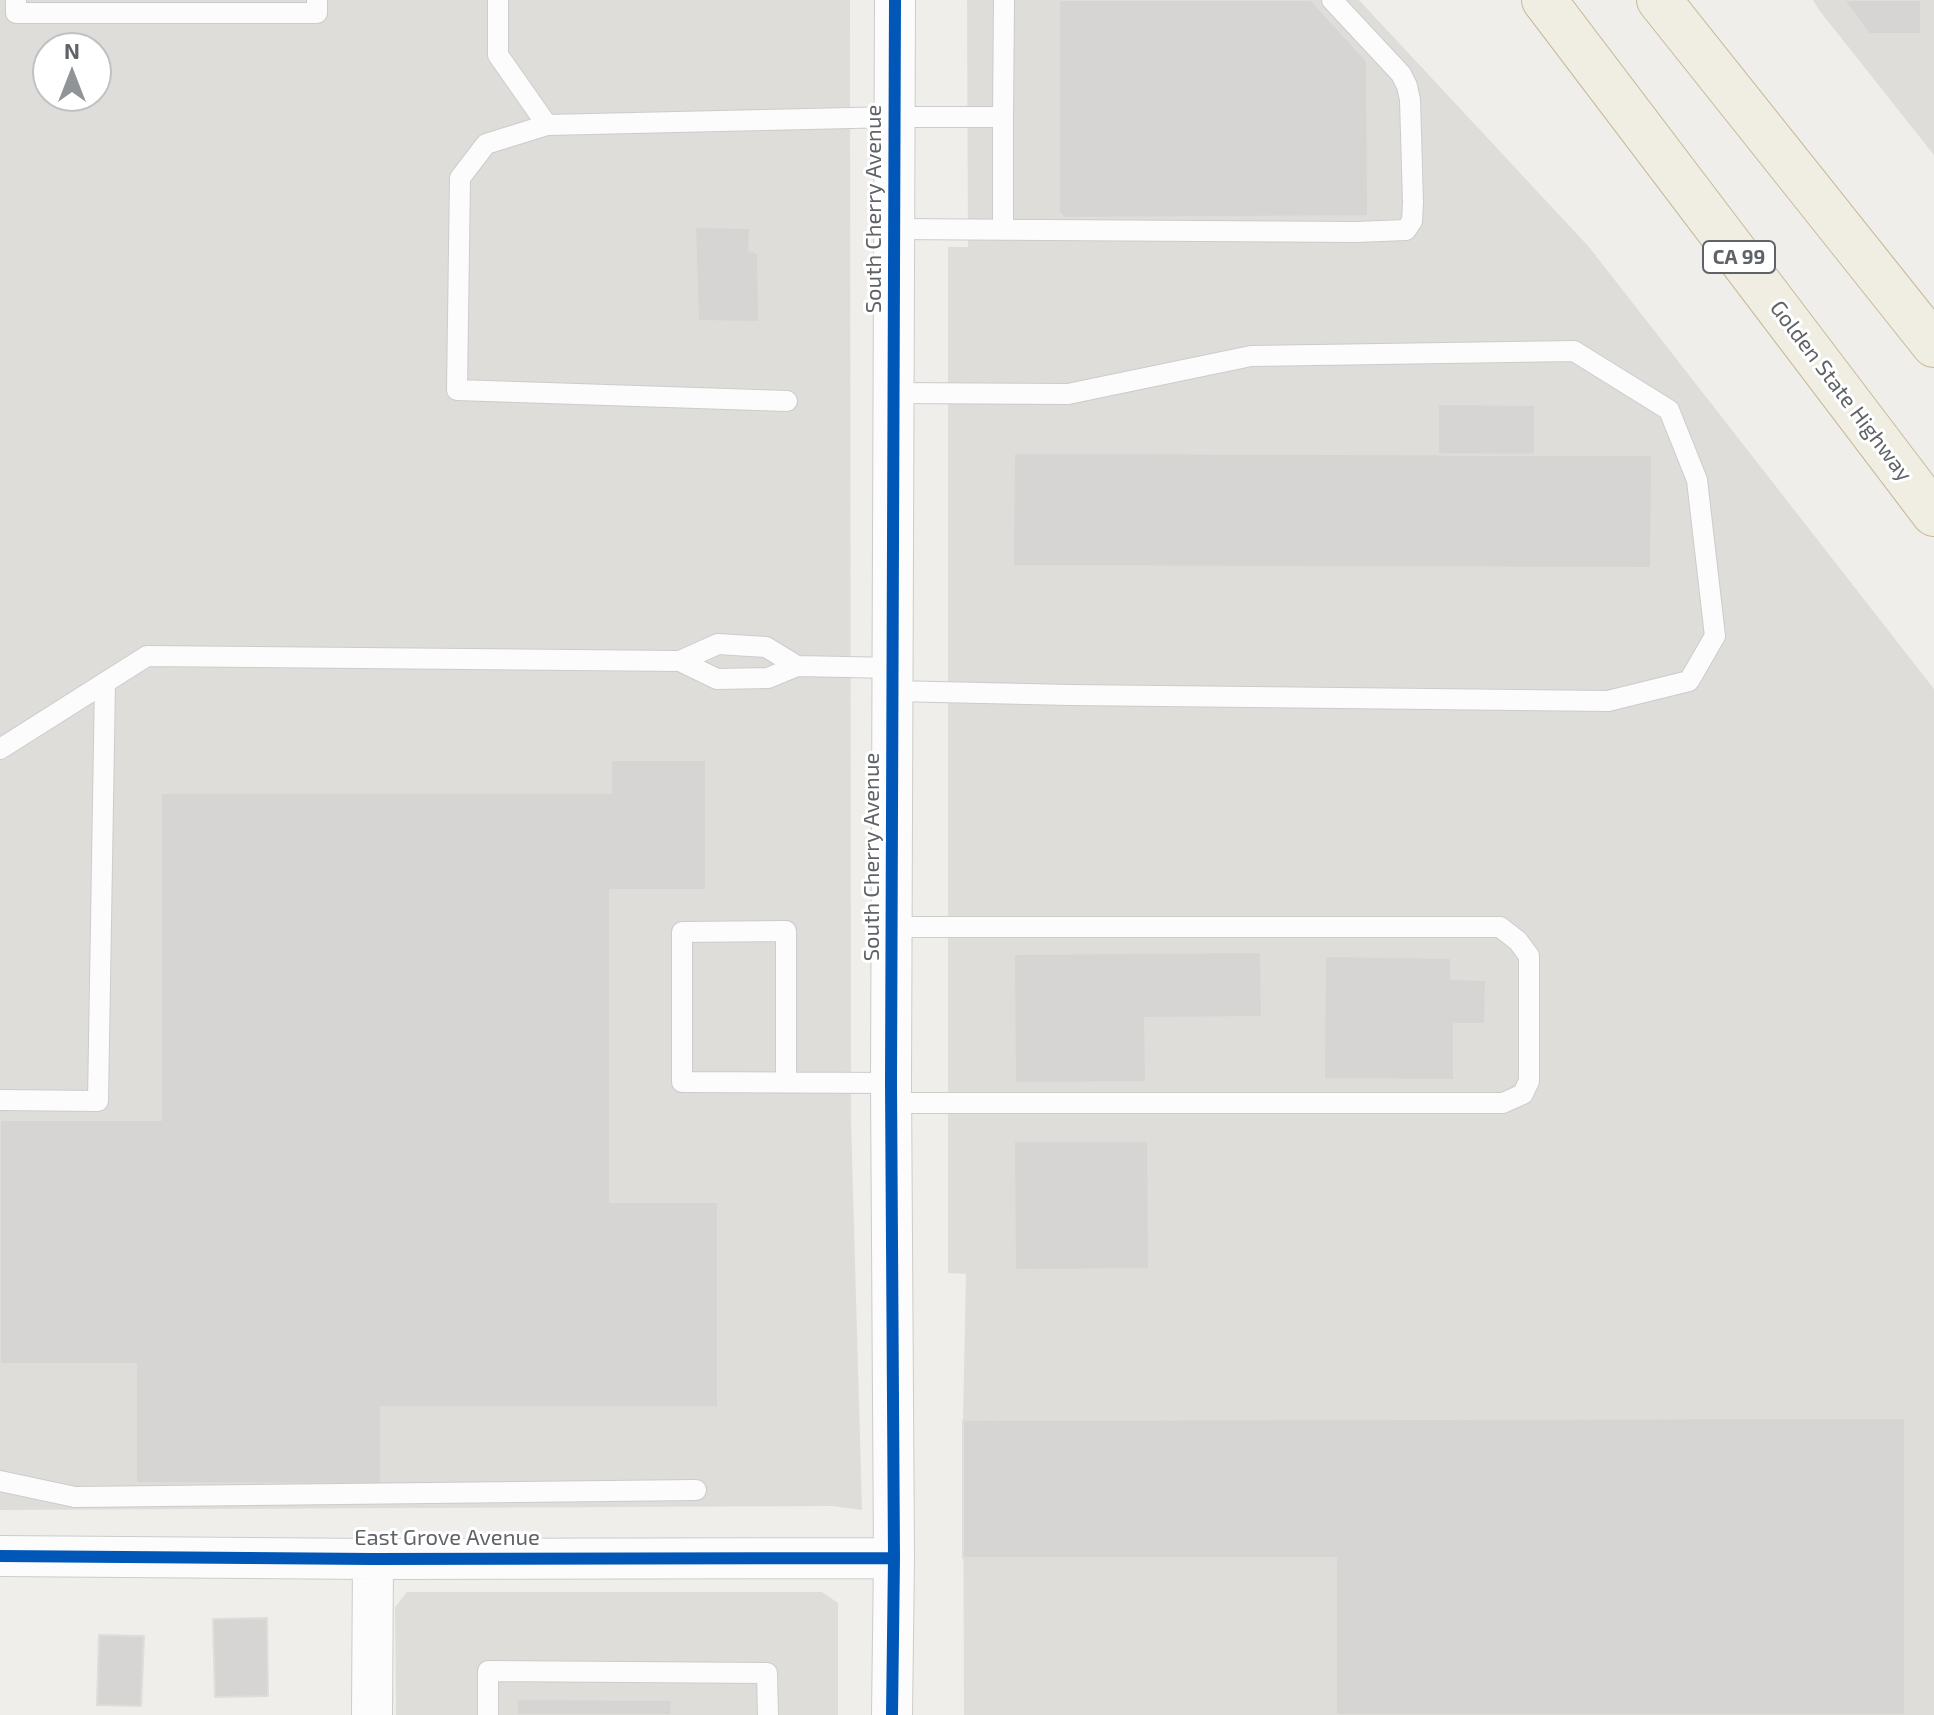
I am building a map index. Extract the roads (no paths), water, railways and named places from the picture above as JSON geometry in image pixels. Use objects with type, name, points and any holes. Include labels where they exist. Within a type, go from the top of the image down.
[{"type":"highway","name":"Golden State Highway","points":[[1544,0],[1934,514]]},
{"type":"highway","points":[[1659,0],[1934,345]]},
{"type":"street","name":"South Cherry Avenue","points":[[892,1715],[895,0]]},
{"type":"street","name":"East Grove Avenue","points":[[0,1556],[894,1558]]},
{"type":"street","points":[[372,1715],[373,1559]]},
{"type":"lane","points":[[16,0],[16,13],[317,13],[317,0]]},
{"type":"lane","points":[[498,0],[498,55],[547,125]]},
{"type":"lane","points":[[1003,230],[1004,0]]},
{"type":"lane","points":[[894,229],[1406,230],[1412,221],[1413,202],[1407,86],[1401,74],[1332,0]]},
{"type":"lane","points":[[787,401],[457,390],[460,178],[486,144],[547,125],[1003,117]]},
{"type":"lane","points":[[0,749],[147,656],[680,661],[718,644],[766,647],[797,666],[893,679],[1071,695],[1608,701],[1689,681],[1715,636],[1697,480],[1669,410],[1574,351],[1251,356],[1068,394],[893,393]]},
{"type":"lane","points":[[680,661],[717,679],[768,678],[797,666]]},
{"type":"lane","points":[[0,1100],[98,1101],[105,683]]},
{"type":"lane","points":[[786,1082],[786,931],[682,932],[682,1082],[786,1082],[891,1093],[1503,1103],[1523,1094],[1529,1081],[1529,956],[1518,941],[1500,927],[892,927]]},
{"type":"lane","points":[[0,1481],[75,1497],[696,1490]]},
{"type":"lane","points":[[488,1715],[488,1671],[503,1671],[767,1673],[768,1715]]}]
